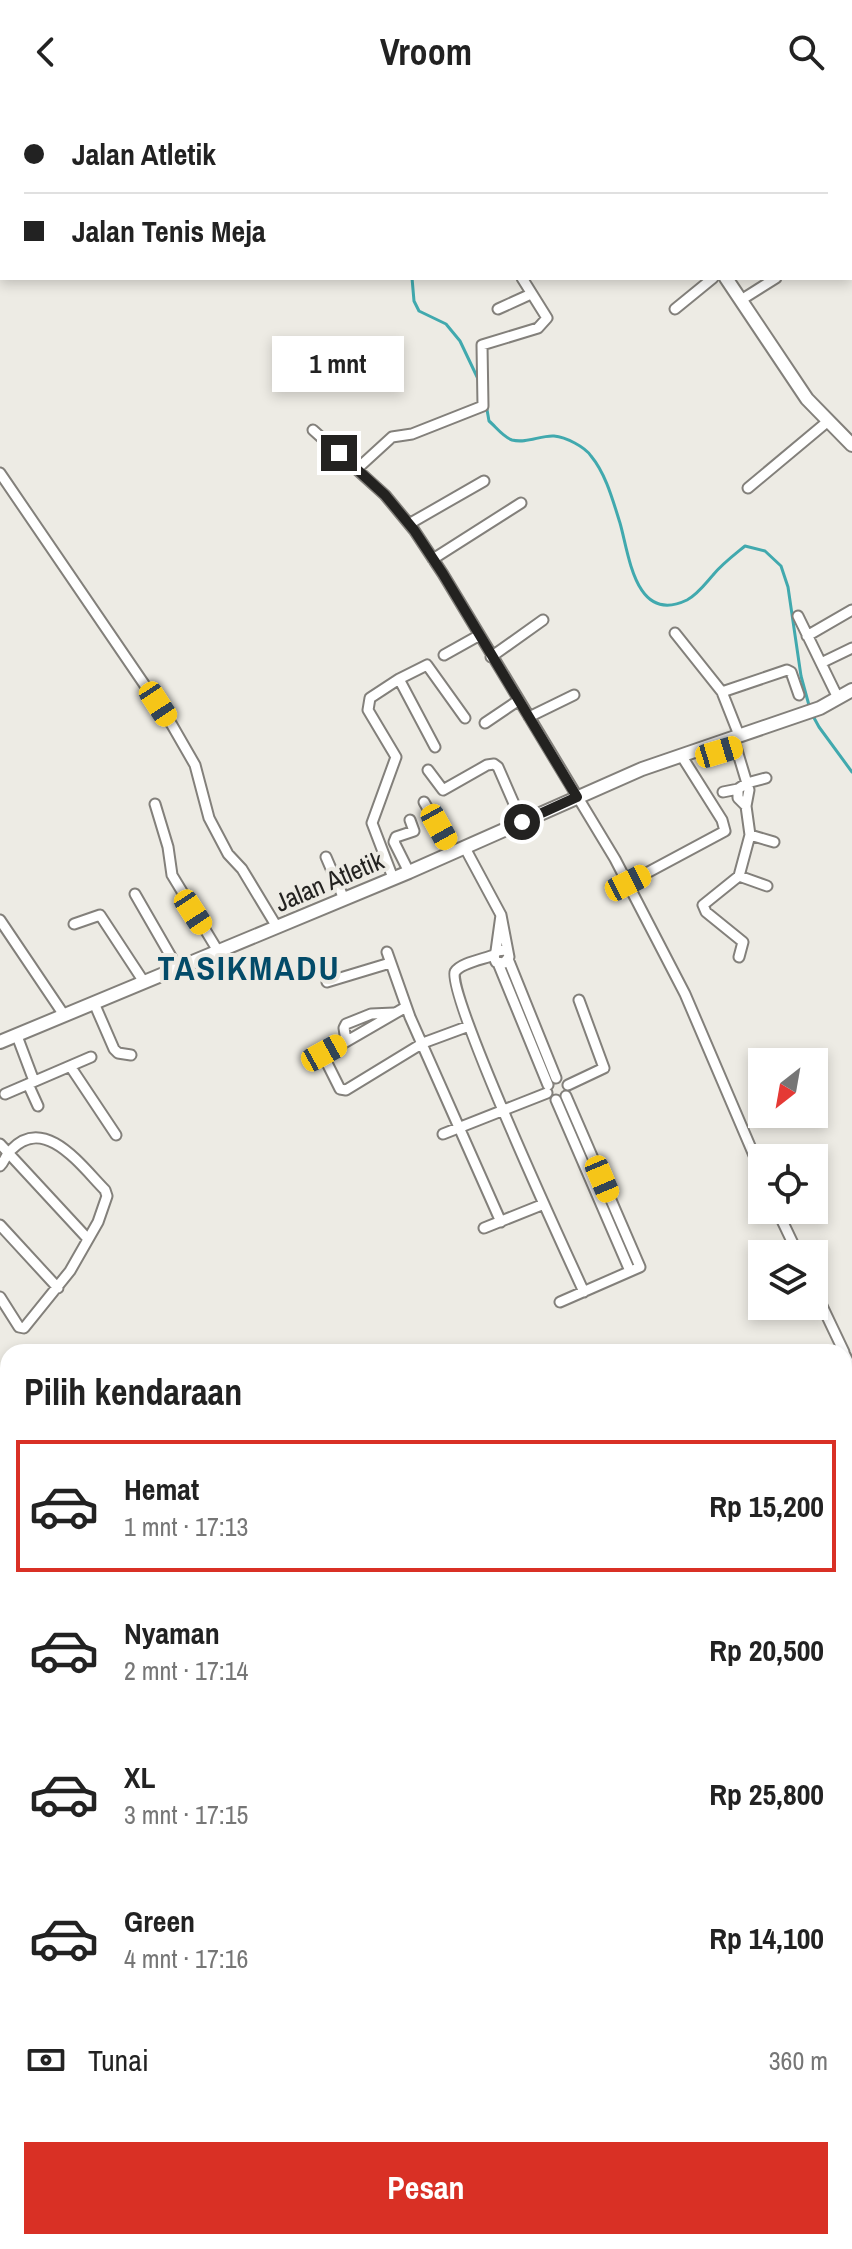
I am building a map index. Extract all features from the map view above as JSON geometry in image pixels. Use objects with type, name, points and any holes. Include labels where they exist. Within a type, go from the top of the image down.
[{"type":"street","points":[[357,469],[392,437],[412,434],[485,404],[481,347],[538,328],[547,318],[523,280]]},
{"type":"street","points":[[675,309],[711,280]]},
{"type":"street","points":[[727,280],[792,379],[827,422],[852,445]]},
{"type":"street","points":[[741,300],[773,280]]},
{"type":"street","points":[[498,309],[531,294]]},
{"type":"street","points":[[748,488],[827,422]]},
{"type":"street","points":[[313,430],[385,495],[433,559],[628,883],[685,994],[749,1144]]},
{"type":"street","points":[[0,473],[172,725],[195,765],[209,818],[228,854],[242,869],[277,927]]},
{"type":"street","points":[[409,524],[484,481]]},
{"type":"street","points":[[433,559],[521,503]]},
{"type":"street","points":[[807,636],[852,610]]},
{"type":"street","points":[[798,616],[838,698]]},
{"type":"street","points":[[491,657],[543,620]]},
{"type":"street","points":[[675,633],[722,692],[736,740],[742,786],[749,796],[746,806],[750,835],[739,876],[703,905],[706,912],[743,942],[739,957]]},
{"type":"street","points":[[444,655],[478,636]]},
{"type":"street","points":[[821,663],[852,648]]},
{"type":"street","points":[[393,878],[372,823],[396,757],[367,704],[370,698],[399,679],[427,665],[465,718]]},
{"type":"street","points":[[722,692],[787,670],[791,672],[799,695]]},
{"type":"street","points":[[399,679],[435,747]]},
{"type":"street","name":"Jalan Atletik","points":[[0,1042],[409,872],[577,797],[681,755],[736,740],[820,708],[852,690]]},
{"type":"street","points":[[529,717],[574,695]]},
{"type":"street","points":[[485,723],[519,700]]},
{"type":"street","points":[[719,752],[736,740]]},
{"type":"street","points":[[628,883],[725,831],[722,820],[681,755]]},
{"type":"street","points":[[428,770],[443,790],[494,764],[522,822]]},
{"type":"street","points":[[723,792],[766,778]]},
{"type":"street","points":[[424,802],[501,915],[506,935],[500,956],[630,1271]]},
{"type":"street","points":[[155,804],[168,847],[172,875],[218,951]]},
{"type":"street","points":[[409,872],[394,840],[414,831],[410,820]]},
{"type":"street","points":[[750,835],[774,842]]},
{"type":"street","points":[[326,857],[344,899]]},
{"type":"street","points":[[739,876],[767,886]]},
{"type":"street","points":[[135,894],[177,967]]},
{"type":"street","points":[[74,924],[100,915],[144,982]]},
{"type":"street","points":[[0,920],[64,1015]]},
{"type":"street","points":[[387,952],[406,1007],[501,1222]]},
{"type":"street","points":[[500,956],[459,968],[454,982],[504,1111],[584,1292]]},
{"type":"street","points":[[327,982],[390,963]]},
{"type":"street","points":[[443,1134],[604,1068],[579,1000]]},
{"type":"street","points":[[94,1003],[115,1051],[131,1055]]},
{"type":"street","points":[[406,1007],[394,1013],[371,1014],[346,1024],[346,1041],[322,1055],[339,1088],[344,1091],[423,1043],[469,1026]]},
{"type":"street","points":[[17,1036],[38,1106]]},
{"type":"street","points":[[5,1094],[91,1057]]},
{"type":"street","points":[[70,1066],[116,1135]]},
{"type":"street","points":[[555,1090],[602,1179],[640,1266],[560,1302]]},
{"type":"street","points":[[0,1166],[4,1154],[28,1139],[50,1139],[105,1190],[107,1200],[58,1288],[22,1329],[0,1297]]},
{"type":"street","points":[[0,1144],[4,1154],[88,1239]]},
{"type":"street","points":[[592,1184],[602,1179]]},
{"type":"street","points":[[484,1228],[544,1204]]},
{"type":"street","points":[[0,1225],[58,1288]]},
{"type":"street","points":[[828,1318],[840,1344]]},
{"type":"waterway","points":[[412,280],[414,301],[419,311],[446,324],[460,341],[479,381]]},
{"type":"waterway","points":[[486,404],[489,421],[509,439],[523,441],[559,437],[575,443],[588,453],[608,488],[637,582],[645,595],[656,603],[670,605],[691,598],[745,546],[765,551],[781,566],[788,587],[801,676],[810,709]]},
{"type":"waterway","points":[[813,716],[852,772]]},
{"type":"district","name":"TASIKMADU","points":[[249,968]]},
{"type":"route","points":[[339,453],[385,495],[414,530],[577,797],[522,822]]}]
